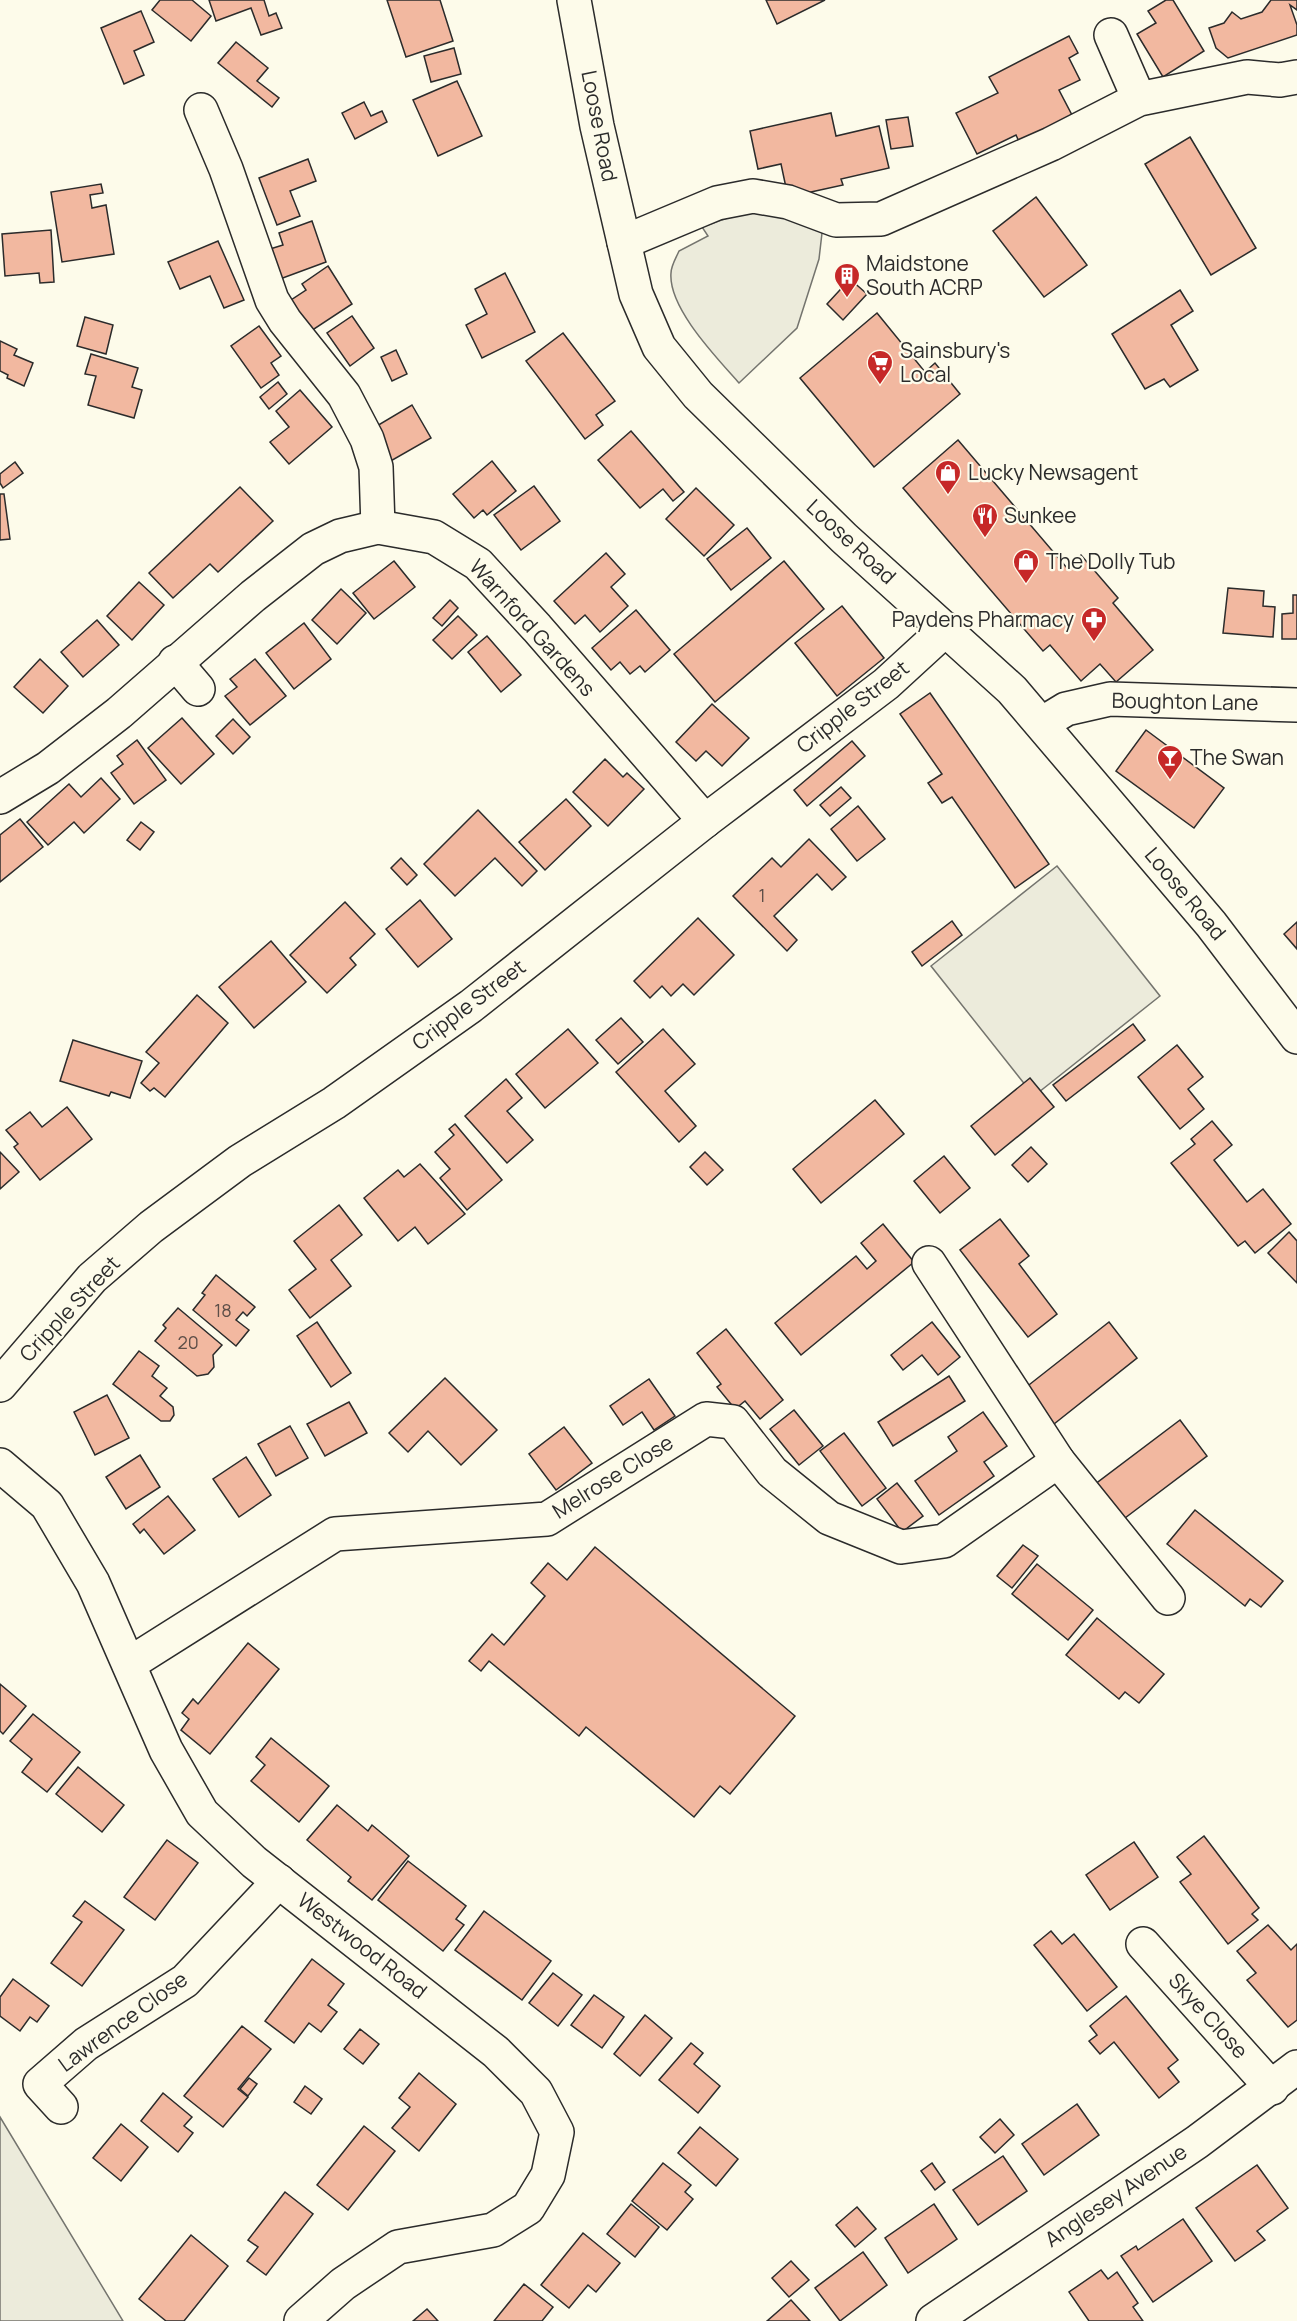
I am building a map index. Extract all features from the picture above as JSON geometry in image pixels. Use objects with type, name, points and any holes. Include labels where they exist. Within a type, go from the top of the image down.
[{"type":"main road","name":"Loose Road","points":[[574,0],[597,126],[636,294],[659,346],[698,395],[844,538],[992,670],[1043,723],[1211,924],[1297,1037]]},
{"type":"main road","points":[[1111,35],[1139,99]]},
{"type":"main road","points":[[624,242],[717,203],[753,196],[788,202],[836,220],[881,219],[1051,144],[1139,99],[1247,77],[1280,80],[1297,76]]},
{"type":"main road","points":[[201,110],[239,165],[272,300],[285,321],[344,395],[367,439],[376,466],[378,527]]},
{"type":"main road","name":"Warnford Gardens","points":[[0,797],[48,768],[119,713],[176,662],[313,549],[340,536],[378,527],[434,537],[478,564],[537,628],[705,821]]},
{"type":"main road","name":"Cripple Street","points":[[0,1384],[92,1278],[151,1227],[240,1161],[334,1103],[471,1006],[705,821],[886,684],[946,629]]},
{"type":"main road","points":[[176,662],[198,689]]},
{"type":"main road","name":"Boughton Lane","points":[[1043,723],[1066,709],[1110,699],[1297,705]]},
{"type":"main road","points":[[928,1263],[1058,1461],[1168,1598]]},
{"type":"main road","name":"Melrose Close","points":[[129,1664],[335,1534],[547,1519],[706,1419],[733,1422],[772,1472],[829,1518],[901,1547],[944,1541],[1058,1461]]},
{"type":"main road","name":"Westwood Road","points":[[0,1465],[47,1505],[93,1583],[166,1750],[202,1813],[254,1862],[496,2052],[536,2092],[557,2132],[548,2175],[528,2208],[494,2230],[398,2247],[343,2284],[301,2321]]},
{"type":"main road","name":"Lawrence Close","points":[[50,2095],[86,2044],[185,1981],[279,1881]]},
{"type":"main road","name":"Skye Close","points":[[1143,1944],[1272,2088]]},
{"type":"main road","name":"Anglesey Avenue","points":[[933,2321],[1197,2142],[1272,2088],[1297,2067]]},
{"type":"shaded area","points":[[744,212],[804,216],[822,233],[819,259],[797,328],[739,383],[685,317],[672,287],[671,273],[679,251],[708,236],[702,227]]},
{"type":"shaded area","points":[[1057,866],[1160,996],[1034,1096],[931,966]]},
{"type":"shaded area","points":[[0,2117],[123,2321],[0,2321]]},
{"type":"building","points":[[160,0],[192,0],[211,16],[191,41],[152,10]]},
{"type":"building","points":[[209,0],[264,0],[269,16],[276,13],[282,28],[261,35],[251,8],[216,21]]},
{"type":"building","points":[[387,0],[440,0],[453,41],[406,57]]},
{"type":"building","points":[[766,0],[825,0],[777,24]]},
{"type":"building","points":[[1166,0],[1173,0],[1204,51],[1163,77],[1137,34],[1156,23],[1148,11]]},
{"type":"building","points":[[1271,0],[1297,0],[1297,10],[1290,5],[1297,25],[1297,35],[1228,58],[1216,48],[1209,28],[1224,23],[1232,12],[1241,19],[1262,12]]},
{"type":"building","points":[[141,11],[154,42],[134,51],[144,75],[124,84],[101,28]]},
{"type":"building","points":[[1069,36],[1078,53],[1069,58],[1080,80],[1059,90],[1073,117],[1020,144],[1016,135],[977,154],[956,113],[998,93],[989,77]]},
{"type":"building","points":[[236,42],[268,68],[257,81],[279,98],[272,107],[218,63]]},
{"type":"building","points":[[454,48],[461,74],[431,82],[424,56]]},
{"type":"building","points":[[457,81],[482,136],[438,156],[413,100]]},
{"type":"building","points":[[364,102],[371,116],[382,111],[387,122],[355,139],[342,113]]},
{"type":"building","points":[[831,113],[836,136],[879,126],[889,168],[841,179],[843,185],[788,197],[781,164],[758,169],[750,131]]},
{"type":"building","points":[[908,117],[913,146],[891,149],[886,120]]},
{"type":"building","points":[[1190,137],[1256,248],[1211,275],[1145,164]]},
{"type":"building","points":[[308,159],[316,181],[290,191],[300,216],[277,225],[259,178]]},
{"type":"building","points":[[101,184],[103,193],[90,195],[92,208],[106,205],[114,254],[62,262],[51,192]]},
{"type":"building","points":[[1036,197],[1087,265],[1044,297],[993,231]]},
{"type":"building","points":[[312,221],[326,262],[280,279],[270,249],[283,245],[279,233]]},
{"type":"building","points":[[51,230],[54,282],[40,283],[39,273],[5,276],[2,234]]},
{"type":"building","points":[[218,241],[244,300],[224,308],[210,276],[180,289],[168,262]]},
{"type":"building","points":[[328,266],[352,304],[308,333],[288,302],[306,290],[302,284]]},
{"type":"building","points":[[505,273],[535,332],[482,358],[466,325],[487,314],[475,289]]},
{"type":"building","name":"Maidstone South ACRP","points":[[850,279],[867,294],[843,320],[827,304]]},
{"type":"building","points":[[1180,290],[1193,311],[1171,325],[1198,370],[1170,387],[1164,379],[1145,389],[1112,334]]},
{"type":"building","name":"Sainsbury's Local","points":[[877,313],[925,372],[935,363],[960,394],[874,467],[800,378]]},
{"type":"building","points":[[352,316],[374,348],[350,366],[327,333]]},
{"type":"building","points":[[85,317],[113,325],[106,354],[77,346]]},
{"type":"building","points":[[259,326],[281,356],[271,363],[279,375],[261,388],[231,346]]},
{"type":"building","points":[[563,333],[615,401],[596,415],[603,425],[585,439],[526,361]]},
{"type":"building","points":[[0,341],[17,349],[14,355],[33,363],[24,386],[7,378],[8,375],[0,371]]},
{"type":"building","points":[[396,350],[407,374],[392,381],[381,357]]},
{"type":"building","points":[[91,354],[138,368],[132,387],[142,390],[134,418],[88,405],[96,376],[85,374]]},
{"type":"building","points":[[278,382],[287,394],[269,409],[260,397]]},
{"type":"building","points":[[300,390],[332,427],[289,464],[270,442],[289,427],[276,411]]},
{"type":"building","points":[[412,405],[431,438],[389,462],[370,430]]},
{"type":"building","points":[[631,431],[684,492],[673,501],[663,489],[640,508],[598,460]]},
{"type":"building","points":[[958,440],[1067,568],[1081,555],[1118,598],[1113,603],[1153,650],[1116,682],[1100,664],[1081,681],[1050,645],[1043,651],[903,488]]},
{"type":"building","points":[[492,461],[516,491],[487,515],[483,510],[474,518],[453,494]]},
{"type":"building","points":[[15,462],[23,473],[3,488],[0,483],[0,474]]},
{"type":"building","points":[[534,486],[560,521],[521,550],[494,515]]},
{"type":"building","points":[[240,487],[273,521],[218,572],[210,564],[173,598],[149,573]]},
{"type":"building","points":[[696,488],[734,525],[704,556],[666,519]]},
{"type":"building","points":[[0,494],[4,494],[10,539],[0,540]]},
{"type":"building","points":[[747,528],[771,558],[731,590],[707,559]]},
{"type":"building","points":[[606,553],[625,574],[611,587],[628,606],[600,632],[585,615],[575,624],[554,601]]},
{"type":"building","points":[[394,561],[415,587],[374,619],[353,593]]},
{"type":"building","points":[[784,561],[824,609],[715,702],[674,654]]},
{"type":"building","points":[[139,582],[164,605],[132,640],[107,616]]},
{"type":"building","points":[[1228,588],[1264,591],[1263,606],[1275,607],[1273,637],[1223,633]]},
{"type":"building","points":[[341,589],[366,613],[337,644],[312,620]]},
{"type":"building","points":[[1293,595],[1297,595],[1297,639],[1282,639],[1282,614],[1293,613]]},
{"type":"building","points":[[450,600],[458,608],[442,626],[433,618]]},
{"type":"building","points":[[842,606],[884,658],[837,696],[795,643]]},
{"type":"building","points":[[636,610],[670,650],[645,672],[640,666],[630,674],[620,662],[611,670],[592,648]]},
{"type":"building","points":[[458,616],[477,635],[452,659],[433,640]]},
{"type":"building","points":[[97,620],[119,645],[83,677],[61,652]]},
{"type":"building","points":[[304,623],[331,659],[294,689],[266,653]]},
{"type":"building","points":[[487,636],[521,675],[501,692],[468,652]]},
{"type":"building","points":[[40,659],[68,686],[43,713],[14,687]]},
{"type":"building","points":[[255,659],[286,696],[250,725],[225,696],[237,687],[230,679]]},
{"type":"building","points":[[930,693],[1049,864],[1015,888],[952,797],[942,803],[928,783],[942,774],[900,714]]},
{"type":"building","points":[[712,704],[749,738],[722,766],[706,751],[696,761],[676,742]]},
{"type":"building","points":[[182,718],[214,754],[181,784],[148,748]]},
{"type":"building","points":[[233,719],[250,737],[233,754],[216,736]]},
{"type":"building","points":[[1146,730],[1224,788],[1194,828],[1116,771]]},
{"type":"building","points":[[137,740],[166,780],[134,804],[111,773],[123,764],[117,756]]},
{"type":"building","points":[[852,741],[865,756],[807,806],[794,790]]},
{"type":"building","points":[[605,759],[623,777],[627,773],[644,789],[608,826],[573,792]]},
{"type":"building","points":[[101,778],[120,799],[84,833],[74,822],[48,845],[27,822],[69,784],[81,797]]},
{"type":"building","points":[[841,787],[851,798],[830,816],[820,805]]},
{"type":"building","points":[[566,799],[591,826],[545,870],[519,842]]},
{"type":"building","points":[[858,806],[885,839],[857,861],[831,829]]},
{"type":"building","points":[[478,810],[537,871],[522,886],[495,858],[455,896],[424,864]]},
{"type":"building","points":[[20,819],[43,847],[0,882],[0,835]]},
{"type":"building","points":[[141,822],[154,832],[140,850],[127,840]]},
{"type":"building","points":[[809,839],[846,877],[832,890],[817,874],[774,916],[797,940],[787,951],[733,896],[772,858],[781,867]]},
{"type":"building","points":[[401,858],[417,875],[407,885],[391,868]]},
{"type":"building","points":[[420,900],[452,939],[418,967],[386,929]]},
{"type":"building","points":[[345,902],[375,934],[350,958],[356,965],[327,993],[290,955]]},
{"type":"building","points":[[698,918],[734,955],[694,995],[683,984],[671,996],[662,986],[650,998],[634,981]]},
{"type":"building","points":[[952,921],[962,935],[922,966],[912,952]]},
{"type":"building","points":[[1297,922],[1297,949],[1284,934]]},
{"type":"building","points":[[271,941],[306,982],[254,1028],[219,987]]},
{"type":"building","points":[[197,995],[228,1023],[165,1097],[154,1088],[150,1091],[141,1083],[159,1063],[146,1052]]},
{"type":"building","points":[[621,1018],[643,1042],[618,1064],[596,1040]]},
{"type":"building","points":[[1133,1024],[1145,1040],[1066,1101],[1053,1085]]},
{"type":"building","points":[[568,1029],[598,1063],[545,1108],[516,1074]]},
{"type":"building","points":[[663,1029],[695,1064],[665,1091],[696,1126],[679,1142],[616,1072]]},
{"type":"building","points":[[73,1040],[142,1061],[130,1098],[111,1092],[109,1096],[60,1081]]},
{"type":"building","points":[[1177,1045],[1203,1077],[1188,1089],[1204,1109],[1180,1129],[1138,1077]]},
{"type":"building","points":[[1030,1078],[1054,1107],[995,1155],[971,1126]]},
{"type":"building","points":[[506,1079],[522,1098],[507,1111],[533,1140],[507,1163],[465,1116]]},
{"type":"building","points":[[875,1100],[904,1134],[821,1203],[793,1169]]},
{"type":"building","points":[[67,1107],[92,1139],[40,1180],[14,1147],[18,1144],[6,1130],[30,1112],[42,1127]]},
{"type":"building","points":[[1212,1121],[1232,1145],[1214,1160],[1247,1202],[1263,1189],[1291,1224],[1255,1253],[1245,1241],[1238,1246],[1171,1163],[1195,1144],[1191,1139]]},
{"type":"building","points":[[455,1124],[502,1180],[467,1210],[440,1178],[450,1169],[435,1152],[454,1135],[449,1129]]},
{"type":"building","points":[[1031,1147],[1047,1164],[1028,1182],[1012,1165]]},
{"type":"building","points":[[0,1152],[19,1172],[0,1189]]},
{"type":"building","points":[[705,1152],[723,1170],[707,1185],[690,1167]]},
{"type":"building","points":[[944,1156],[970,1188],[940,1213],[914,1181]]},
{"type":"building","points":[[420,1164],[465,1214],[428,1244],[415,1227],[398,1241],[364,1198],[398,1170],[404,1177]]},
{"type":"building","points":[[339,1205],[362,1235],[331,1260],[351,1286],[310,1318],[289,1290],[316,1269],[294,1241]]},
{"type":"building","points":[[1000,1219],[1029,1256],[1019,1264],[1057,1314],[1028,1337],[960,1250]]},
{"type":"building","points":[[883,1224],[914,1262],[801,1355],[775,1323],[856,1256],[867,1269],[876,1261],[861,1243]]},
{"type":"building","points":[[1289,1232],[1297,1241],[1297,1283],[1268,1253]]},
{"type":"building","points":[[216,1275],[255,1307],[247,1316],[243,1312],[236,1320],[249,1330],[236,1346],[193,1310],[205,1295],[202,1293]]},
{"type":"building","points":[[178,1308],[222,1345],[213,1355],[214,1367],[208,1374],[197,1376],[155,1341],[166,1328],[163,1325]]},
{"type":"building","points":[[317,1322],[351,1373],[331,1387],[297,1336]]},
{"type":"building","points":[[932,1322],[960,1357],[938,1375],[922,1355],[903,1370],[891,1355]]},
{"type":"building","points":[[1109,1322],[1137,1358],[1054,1424],[1025,1388]]},
{"type":"building","points":[[726,1329],[783,1400],[760,1419],[745,1401],[735,1409],[717,1387],[721,1384],[697,1353]]},
{"type":"building","points":[[139,1351],[159,1366],[152,1376],[167,1388],[160,1396],[173,1407],[174,1415],[170,1421],[161,1421],[113,1384]]},
{"type":"building","points":[[949,1376],[965,1401],[893,1446],[878,1422]]},
{"type":"building","points":[[445,1378],[497,1430],[461,1465],[428,1431],[408,1452],[389,1433]]},
{"type":"building","points":[[649,1379],[675,1416],[654,1430],[642,1412],[623,1425],[610,1406]]},
{"type":"building","points":[[107,1395],[129,1438],[95,1455],[74,1412]]},
{"type":"building","points":[[349,1402],[367,1433],[325,1456],[307,1424]]},
{"type":"building","points":[[794,1410],[823,1446],[799,1465],[770,1429]]},
{"type":"building","points":[[983,1412],[1007,1446],[984,1462],[994,1476],[939,1515],[915,1481],[957,1451],[948,1437]]},
{"type":"building","points":[[1180,1420],[1207,1456],[1121,1521],[1094,1485]]},
{"type":"building","points":[[290,1426],[308,1458],[276,1476],[258,1444]]},
{"type":"building","points":[[564,1427],[592,1463],[556,1490],[529,1454]]},
{"type":"building","points":[[844,1433],[886,1488],[862,1506],[820,1451]]},
{"type":"building","points":[[140,1455],[160,1487],[126,1509],[106,1477]]},
{"type":"building","points":[[246,1457],[271,1495],[239,1517],[213,1479]]},
{"type":"building","points":[[897,1483],[923,1516],[902,1532],[877,1499]]},
{"type":"building","points":[[168,1496],[195,1530],[164,1554],[144,1529],[140,1533],[133,1524]]},
{"type":"building","points":[[1195,1510],[1283,1581],[1261,1607],[1250,1599],[1245,1606],[1167,1544]]},
{"type":"building","points":[[1023,1545],[1038,1556],[1012,1588],[997,1576]]},
{"type":"building","points":[[595,1547],[795,1716],[730,1794],[720,1786],[694,1817],[586,1727],[579,1736],[489,1661],[481,1671],[469,1661],[492,1634],[504,1645],[545,1596],[531,1583],[548,1563],[567,1580]]},
{"type":"building","points":[[1037,1564],[1093,1610],[1068,1640],[1012,1594]]},
{"type":"building","points":[[1097,1618],[1164,1674],[1139,1703],[1125,1692],[1119,1699],[1066,1655]]},
{"type":"building","points":[[248,1643],[279,1669],[210,1754],[181,1730],[189,1719],[182,1713],[193,1699],[198,1704]]},
{"type":"building","points":[[0,1684],[26,1706],[3,1734],[0,1731]]},
{"type":"building","points":[[33,1714],[80,1752],[47,1792],[22,1772],[32,1759],[10,1741]]},
{"type":"building","points":[[271,1738],[329,1786],[299,1822],[251,1781],[265,1765],[256,1757]]},
{"type":"building","points":[[78,1767],[124,1805],[102,1832],[56,1794]]},
{"type":"building","points":[[337,1805],[368,1831],[372,1825],[409,1856],[372,1900],[348,1881],[351,1877],[307,1840]]},
{"type":"building","points":[[1204,1836],[1259,1908],[1252,1914],[1258,1920],[1228,1944],[1180,1882],[1191,1874],[1177,1857]]},
{"type":"building","points":[[167,1840],[198,1863],[155,1920],[124,1897]]},
{"type":"building","points":[[1134,1842],[1158,1877],[1110,1910],[1086,1875]]},
{"type":"building","points":[[408,1861],[466,1906],[456,1919],[464,1925],[443,1951],[378,1900]]},
{"type":"building","points":[[85,1901],[124,1930],[82,1986],[51,1963],[82,1922],[73,1916]]},
{"type":"building","points":[[484,1911],[551,1961],[522,2000],[455,1950]]},
{"type":"building","points":[[1268,1925],[1291,1950],[1297,1944],[1297,2020],[1288,2027],[1247,1980],[1256,1973],[1237,1951]]},
{"type":"building","points":[[1051,1931],[1062,1944],[1074,1934],[1117,1987],[1087,2011],[1034,1945]]},
{"type":"building","points":[[312,1959],[344,1984],[328,2005],[337,2012],[321,2032],[309,2023],[294,2043],[265,2021]]},
{"type":"building","points":[[553,1973],[582,1995],[558,2026],[529,2003]]},
{"type":"building","points":[[13,1979],[49,2006],[37,2022],[30,2017],[20,2031],[0,2016],[0,1997]]},
{"type":"building","points":[[594,1995],[624,2017],[602,2048],[571,2025]]},
{"type":"building","points":[[1126,1996],[1178,2060],[1168,2068],[1179,2082],[1159,2098],[1114,2042],[1100,2054],[1089,2041],[1097,2035],[1090,2026]]},
{"type":"building","points":[[645,2015],[672,2038],[640,2076],[614,2054]]},
{"type":"building","points":[[242,2026],[271,2049],[238,2089],[248,2097],[223,2127],[184,2096]]},
{"type":"building","points":[[360,2029],[379,2044],[363,2064],[344,2049]]},
{"type":"building","points":[[691,2043],[703,2053],[694,2064],[720,2086],[698,2113],[659,2080]]},
{"type":"building","points":[[419,2073],[456,2104],[419,2151],[392,2128],[410,2107],[399,2098]]},
{"type":"building","points":[[249,2078],[257,2084],[248,2096],[240,2089]]},
{"type":"building","points":[[305,2086],[322,2099],[311,2114],[294,2102]]},
{"type":"building","points":[[163,2093],[192,2117],[184,2126],[193,2133],[178,2152],[141,2121]]},
{"type":"building","points":[[1077,2104],[1099,2135],[1044,2175],[1022,2144]]},
{"type":"building","points":[[1000,2119],[1014,2135],[995,2153],[980,2137]]},
{"type":"building","points":[[121,2124],[148,2147],[121,2181],[93,2158]]},
{"type":"building","points":[[364,2126],[395,2151],[348,2210],[317,2185]]},
{"type":"building","points":[[700,2127],[738,2159],[716,2186],[678,2153]]},
{"type":"building","points":[[1003,2156],[1027,2191],[978,2225],[953,2190]]},
{"type":"building","points":[[663,2163],[691,2185],[685,2192],[693,2199],[667,2230],[632,2201]]},
{"type":"building","points":[[932,2163],[945,2182],[935,2190],[921,2171]]},
{"type":"building","points":[[1257,2165],[1288,2208],[1257,2231],[1265,2240],[1235,2261],[1196,2208]]},
{"type":"building","points":[[285,2192],[313,2214],[266,2275],[247,2261],[258,2247],[248,2240]]},
{"type":"building","points":[[631,2204],[659,2227],[635,2257],[607,2234]]},
{"type":"building","points":[[934,2204],[957,2239],[908,2273],[885,2238]]},
{"type":"building","points":[[857,2207],[876,2229],[855,2247],[836,2225]]},
{"type":"building","points":[[1183,2219],[1212,2261],[1153,2302],[1121,2256],[1136,2246],[1138,2250]]},
{"type":"building","points":[[583,2233],[620,2263],[596,2292],[588,2285],[569,2308],[541,2285]]},
{"type":"building","points":[[191,2235],[228,2266],[184,2321],[166,2321],[139,2299]]},
{"type":"building","points":[[863,2252],[887,2285],[840,2321],[815,2288]]},
{"type":"building","points":[[791,2261],[809,2280],[789,2297],[772,2278]]},
{"type":"building","points":[[1101,2270],[1108,2279],[1117,2272],[1138,2303],[1133,2307],[1143,2321],[1089,2321],[1069,2292]]},
{"type":"building","points":[[524,2284],[553,2307],[542,2321],[494,2321]]},
{"type":"building","points":[[791,2300],[810,2321],[767,2321]]},
{"type":"building","points":[[427,2309],[438,2321],[413,2321]]},
{"type":"place","name":"Maidstone South ACRP","points":[[847,299]]},
{"type":"place","name":"Sainsbury's Local","points":[[880,386]]},
{"type":"place","name":"Lucky Newsagent","points":[[948,496]]},
{"type":"place","name":"Sunkee","points":[[985,539]]},
{"type":"place","name":"The Dolly Tub","points":[[1026,585]]},
{"type":"place","name":"Paydens Pharmacy","points":[[1094,643]]},
{"type":"place","name":"The Swan","points":[[1170,781]]}]
